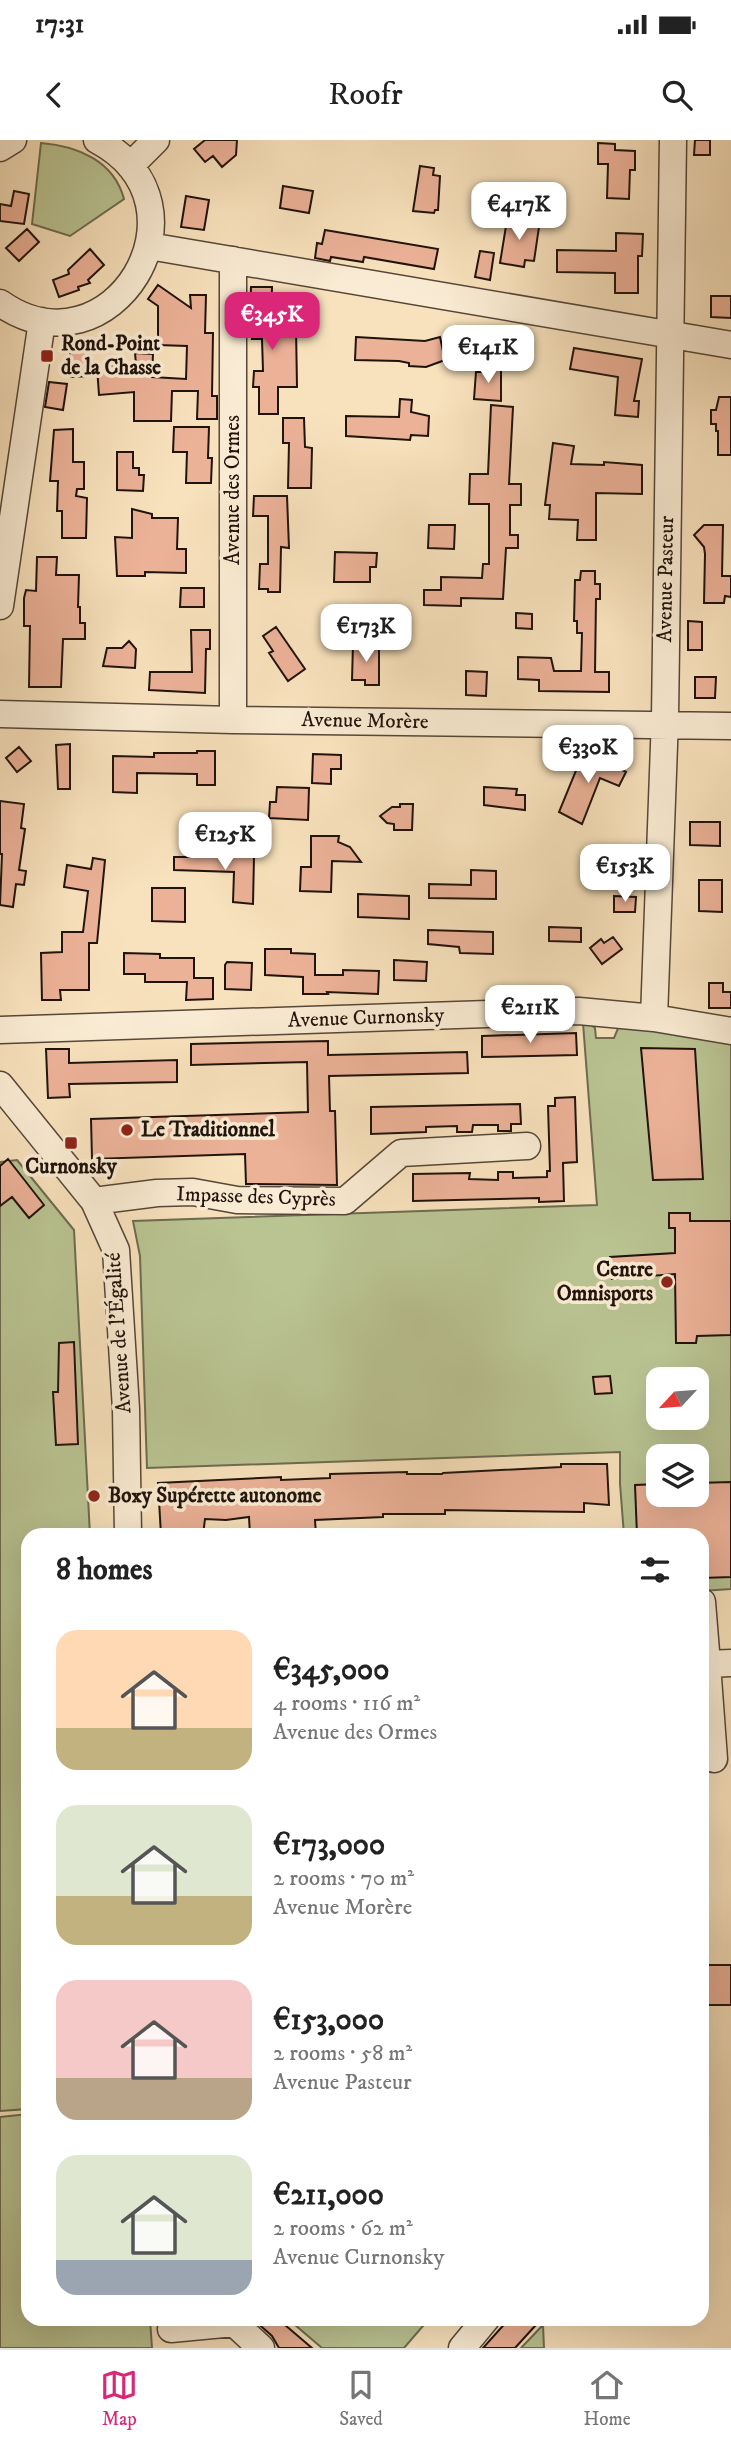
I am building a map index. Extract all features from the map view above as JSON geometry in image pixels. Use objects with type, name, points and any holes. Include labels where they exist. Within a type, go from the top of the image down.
[{"type":"street","points":[[0,148],[13,140]]},
{"type":"street","points":[[0,303],[13,312],[42,321],[72,320],[102,310],[118,299],[132,284],[143,265],[149,246],[149,204],[130,166],[111,148],[97,140]]},
{"type":"street","points":[[130,166],[156,140]]},
{"type":"street","name":"Avenue Pasteur","points":[[654,1018],[664,725],[673,140]]},
{"type":"street","points":[[149,246],[731,345]]},
{"type":"street","name":"Avenue des Ormes","points":[[233,260],[233,720]]},
{"type":"street","points":[[0,606],[42,321]]},
{"type":"street","name":"Avenue Morère","points":[[0,714],[233,720],[731,726]]},
{"type":"street","name":"Avenue Curnonsky","points":[[0,1030],[579,1011],[654,1018],[731,1031]]},
{"type":"street","name":"Avenue de l'Égalité","points":[[0,1085],[94,1201],[116,1250],[126,1409],[128,1528]]},
{"type":"street","name":"Impasse des Cyprès","points":[[94,1201],[157,1193],[193,1192],[237,1200],[345,1200],[401,1153],[527,1146]]},
{"type":"street","points":[[709,1628],[719,1664],[714,1759]]},
{"type":"street","points":[[171,2332],[205,2326]]},
{"type":"street","points":[[239,2326],[261,2348]]},
{"type":"street","points":[[462,2348],[480,2326]]},
{"type":"green space","points":[[41,143],[68,148],[93,158],[112,175],[124,199],[70,236],[32,224]]},
{"type":"green space","points":[[588,1022],[595,1028],[596,1038],[614,1038],[619,1026],[731,1038],[731,1589],[709,1591],[709,1528],[623,1528],[620,1452],[147,1468],[140,1256],[133,1221],[597,1205],[583,1023]]},
{"type":"green space","points":[[17,1160],[74,1230],[90,1528],[21,1528],[21,2110],[0,2111],[0,1162]]},
{"type":"green space","points":[[21,2115],[21,2326],[150,2326],[152,2348],[0,2348],[0,2117]]},
{"type":"green space","points":[[296,2326],[423,2326],[404,2348],[322,2348]]},
{"type":"green space","points":[[542,2326],[543,2326],[544,2348],[521,2348]]},
{"type":"building","points":[[205,140],[237,140],[236,155],[222,167],[213,156],[205,162],[194,149]]},
{"type":"building","points":[[695,140],[710,140],[710,155],[694,155]]},
{"type":"building","points":[[598,143],[615,144],[615,150],[635,151],[635,170],[630,170],[629,199],[607,198],[608,164],[598,164]]},
{"type":"building","points":[[420,166],[434,168],[433,175],[440,176],[438,210],[434,213],[413,211]]},
{"type":"building","points":[[283,186],[313,191],[309,213],[280,208]]},
{"type":"building","points":[[14,191],[29,194],[24,224],[0,221],[0,204],[11,206]]},
{"type":"building","points":[[186,196],[209,200],[204,230],[181,227]]},
{"type":"building","points":[[512,214],[530,217],[528,226],[539,227],[534,261],[525,260],[524,267],[500,263],[506,226],[510,227]]},
{"type":"building","points":[[27,229],[39,242],[19,261],[6,248]]},
{"type":"building","points":[[325,230],[438,249],[434,269],[364,257],[363,262],[331,257],[330,261],[315,258],[317,243],[322,244]]},
{"type":"building","points":[[616,233],[643,234],[642,256],[638,256],[638,293],[615,293],[615,273],[557,272],[557,250],[616,251]]},
{"type":"building","points":[[90,249],[104,265],[88,280],[90,283],[59,297],[53,280],[69,274],[68,270]]},
{"type":"building","points":[[480,251],[494,253],[490,280],[475,277]]},
{"type":"building","points":[[158,285],[191,308],[190,295],[206,295],[205,333],[213,333],[212,396],[217,396],[217,419],[197,419],[198,391],[172,391],[171,421],[134,421],[134,392],[99,395],[97,367],[136,364],[135,353],[153,354],[152,377],[186,379],[187,346],[158,345],[158,306],[148,299]]},
{"type":"building","points":[[251,287],[272,287],[271,328],[296,328],[297,387],[278,387],[278,414],[259,414],[259,387],[253,387],[254,371],[263,371],[262,339],[252,339],[253,334],[250,334]]},
{"type":"building","points":[[711,296],[731,296],[731,318],[711,317]]},
{"type":"building","points":[[356,337],[425,341],[440,337],[445,360],[426,367],[409,366],[409,363],[399,361],[355,360]]},
{"type":"building","points":[[574,348],[642,359],[634,401],[639,401],[638,417],[615,415],[618,377],[570,369]]},
{"type":"building","points":[[89,349],[91,376],[71,377],[70,350]]},
{"type":"building","points":[[481,368],[501,369],[501,401],[474,399],[476,372],[481,372]]},
{"type":"building","points":[[49,382],[67,384],[63,410],[45,407]]},
{"type":"building","points":[[719,397],[731,397],[731,455],[718,455],[718,431],[716,424],[711,424],[711,410],[716,410]]},
{"type":"building","points":[[400,399],[412,400],[411,412],[429,416],[428,436],[411,435],[410,440],[346,436],[346,416],[399,417]]},
{"type":"building","points":[[491,405],[513,407],[509,484],[521,484],[521,505],[510,505],[510,535],[518,535],[518,548],[506,548],[503,599],[461,598],[461,606],[424,605],[424,590],[441,590],[441,577],[482,578],[483,564],[489,564],[489,504],[469,504],[470,474],[488,474]]},
{"type":"building","points":[[283,418],[304,418],[305,447],[312,448],[311,488],[288,488],[289,443],[283,443]]},
{"type":"building","points":[[174,427],[209,427],[208,458],[212,458],[211,483],[186,483],[187,452],[173,452]]},
{"type":"building","points":[[73,429],[73,462],[84,462],[84,489],[77,489],[76,496],[87,498],[86,538],[62,538],[62,511],[57,511],[58,481],[50,481],[54,430]]},
{"type":"building","points":[[553,443],[574,446],[571,464],[604,465],[604,462],[642,465],[642,494],[596,493],[596,540],[577,540],[578,520],[549,519],[550,505],[545,505]]},
{"type":"building","points":[[117,452],[133,452],[133,468],[139,468],[139,475],[144,475],[143,491],[117,490]]},
{"type":"building","points":[[254,496],[287,496],[289,548],[281,547],[280,592],[259,589],[260,564],[268,564],[268,516],[253,516]]},
{"type":"building","points":[[132,509],[152,514],[152,518],[178,518],[177,549],[186,549],[186,573],[145,572],[145,576],[117,576],[115,537],[132,538]]},
{"type":"building","points":[[429,525],[455,525],[454,549],[428,548]]},
{"type":"building","points":[[704,525],[723,525],[722,576],[731,576],[731,597],[725,596],[724,603],[704,603],[704,547],[694,535]]},
{"type":"building","points":[[335,552],[377,553],[376,567],[370,567],[370,582],[334,582]]},
{"type":"building","points":[[37,557],[57,557],[56,575],[79,575],[78,607],[80,623],[85,623],[85,639],[63,639],[61,687],[29,687],[30,626],[24,626],[24,598],[26,590],[36,591]]},
{"type":"building","points":[[581,571],[595,571],[595,584],[600,584],[600,599],[596,599],[595,672],[609,672],[609,692],[539,691],[539,680],[518,679],[518,657],[551,658],[554,671],[581,671],[582,633],[577,633],[577,621],[574,621],[575,580],[580,580]]},
{"type":"building","points":[[181,588],[204,588],[204,607],[180,607]]},
{"type":"building","points":[[516,613],[532,614],[532,629],[516,628]]},
{"type":"building","points":[[688,621],[702,622],[702,650],[688,650]]},
{"type":"building","points":[[276,627],[305,669],[288,681],[269,653],[273,651],[263,636]]},
{"type":"building","points":[[191,630],[210,630],[210,649],[206,649],[205,693],[149,690],[150,672],[192,672]]},
{"type":"building","points":[[129,641],[136,649],[135,668],[103,666],[107,648],[122,648]]},
{"type":"building","points":[[353,644],[379,644],[379,685],[365,685],[365,680],[352,680]]},
{"type":"building","points":[[466,671],[487,672],[486,696],[466,695]]},
{"type":"building","points":[[695,677],[716,677],[715,698],[695,698]]},
{"type":"building","points":[[70,744],[70,789],[58,789],[56,745]]},
{"type":"building","points":[[19,747],[31,761],[17,772],[6,758]]},
{"type":"building","points":[[215,751],[215,785],[197,785],[197,774],[137,773],[137,793],[113,792],[113,756],[154,757],[154,753]]},
{"type":"building","points":[[584,751],[626,772],[619,786],[600,778],[582,824],[559,812]]},
{"type":"building","points":[[313,754],[341,755],[341,769],[331,769],[331,784],[312,783]]},
{"type":"building","points":[[277,787],[309,788],[308,820],[269,818],[270,802],[276,802]]},
{"type":"building","points":[[484,787],[517,789],[516,795],[525,795],[525,810],[484,805]]},
{"type":"building","points":[[0,801],[24,804],[21,828],[25,829],[19,870],[26,871],[24,885],[16,884],[13,907],[0,905]]},
{"type":"building","points":[[400,804],[413,804],[412,830],[394,830],[394,824],[387,823],[380,816],[392,807],[400,807]]},
{"type":"building","points":[[690,822],[720,822],[720,846],[690,845]]},
{"type":"building","points":[[311,836],[339,836],[338,842],[350,847],[361,862],[332,861],[331,892],[300,891],[301,867],[311,867]]},
{"type":"building","points":[[586,850],[618,859],[613,883],[581,876]]},
{"type":"building","points":[[174,857],[254,857],[253,904],[233,902],[234,872],[174,870]]},
{"type":"building","points":[[93,858],[105,860],[97,943],[89,943],[89,990],[60,990],[61,1000],[42,1000],[41,953],[62,952],[62,932],[83,932],[88,891],[64,887],[67,865],[91,869]]},
{"type":"building","points":[[471,870],[496,871],[496,899],[429,898],[429,884],[471,885]]},
{"type":"building","points":[[699,880],[722,880],[722,912],[699,911]]},
{"type":"building","points":[[152,888],[185,888],[185,922],[152,921]]},
{"type":"building","points":[[358,894],[409,896],[409,919],[358,917]]},
{"type":"building","points":[[614,896],[636,897],[635,912],[614,912]]},
{"type":"building","points":[[549,927],[581,928],[581,942],[549,941]]},
{"type":"building","points":[[428,930],[493,932],[493,954],[460,953],[459,947],[428,944]]},
{"type":"building","points":[[613,937],[622,949],[602,964],[590,948],[601,939],[604,943]]},
{"type":"building","points":[[265,949],[291,949],[291,953],[315,954],[315,975],[343,975],[343,970],[379,971],[378,994],[303,994],[303,977],[265,975]]},
{"type":"building","points":[[124,953],[160,954],[160,958],[194,958],[194,978],[213,978],[213,999],[186,1000],[187,982],[145,982],[145,974],[124,974]]},
{"type":"building","points":[[394,960],[427,962],[426,981],[394,980]]},
{"type":"building","points":[[227,962],[252,963],[251,990],[225,989]]},
{"type":"building","points":[[709,983],[723,983],[723,992],[731,992],[731,1008],[709,1008]]},
{"type":"building","points":[[576,1033],[577,1055],[482,1057],[482,1036]]},
{"type":"building","points":[[328,1041],[328,1055],[467,1052],[468,1073],[329,1076],[330,1111],[335,1111],[337,1185],[246,1184],[245,1154],[92,1159],[91,1119],[308,1112],[307,1062],[191,1065],[191,1044]]},
{"type":"building","points":[[641,1048],[695,1049],[703,1179],[653,1180]]},
{"type":"building","points":[[46,1049],[69,1049],[69,1063],[177,1060],[177,1082],[69,1084],[70,1097],[48,1098]]},
{"type":"building","points":[[575,1097],[577,1162],[563,1163],[564,1201],[539,1202],[539,1198],[413,1201],[413,1174],[470,1173],[469,1179],[498,1180],[498,1172],[513,1172],[513,1178],[547,1177],[547,1171],[550,1171],[548,1106],[555,1106],[555,1098]]},
{"type":"building","points":[[520,1104],[521,1124],[511,1124],[511,1131],[498,1131],[498,1125],[473,1125],[472,1132],[457,1132],[457,1126],[426,1127],[426,1132],[371,1134],[371,1107]]},
{"type":"building","points":[[8,1159],[44,1205],[29,1218],[12,1197],[0,1206],[0,1166]]},
{"type":"building","points":[[669,1213],[690,1213],[690,1221],[731,1221],[731,1335],[697,1336],[696,1343],[676,1343],[675,1274],[612,1279],[610,1257],[675,1253],[675,1228],[669,1228]]},
{"type":"building","points":[[74,1342],[78,1444],[56,1445],[53,1392],[58,1392],[59,1343]]},
{"type":"building","points":[[610,1376],[612,1393],[595,1394],[593,1377]]},
{"type":"building","points":[[561,1464],[607,1464],[609,1505],[584,1503],[584,1512],[445,1510],[445,1514],[383,1514],[383,1517],[315,1520],[316,1528],[250,1528],[249,1517],[205,1519],[204,1528],[161,1528],[158,1483],[281,1477],[281,1480],[330,1478],[330,1474],[442,1474],[561,1467]]},
{"type":"building","points":[[731,1482],[731,1577],[709,1578],[709,1528],[637,1528],[635,1485],[646,1485],[646,1507],[709,1507],[709,1483]]},
{"type":"building","points":[[709,1965],[731,1965],[731,2005],[709,2005]]},
{"type":"building","points":[[261,2326],[286,2326],[312,2348],[279,2348],[272,2336]]},
{"type":"building","points":[[503,2326],[535,2326],[515,2348],[483,2348]]},
{"type":"place","name":"Rond-Point de la Chasse","points":[[47,356]]},
{"type":"place","name":"Le Traditionnel","points":[[127,1130]]},
{"type":"place","name":"Curnonsky","points":[[71,1143]]},
{"type":"place","name":"Centre Omnisports","points":[[667,1282]]},
{"type":"place","name":"Boxy Supérette autonome","points":[[94,1496]]}]
